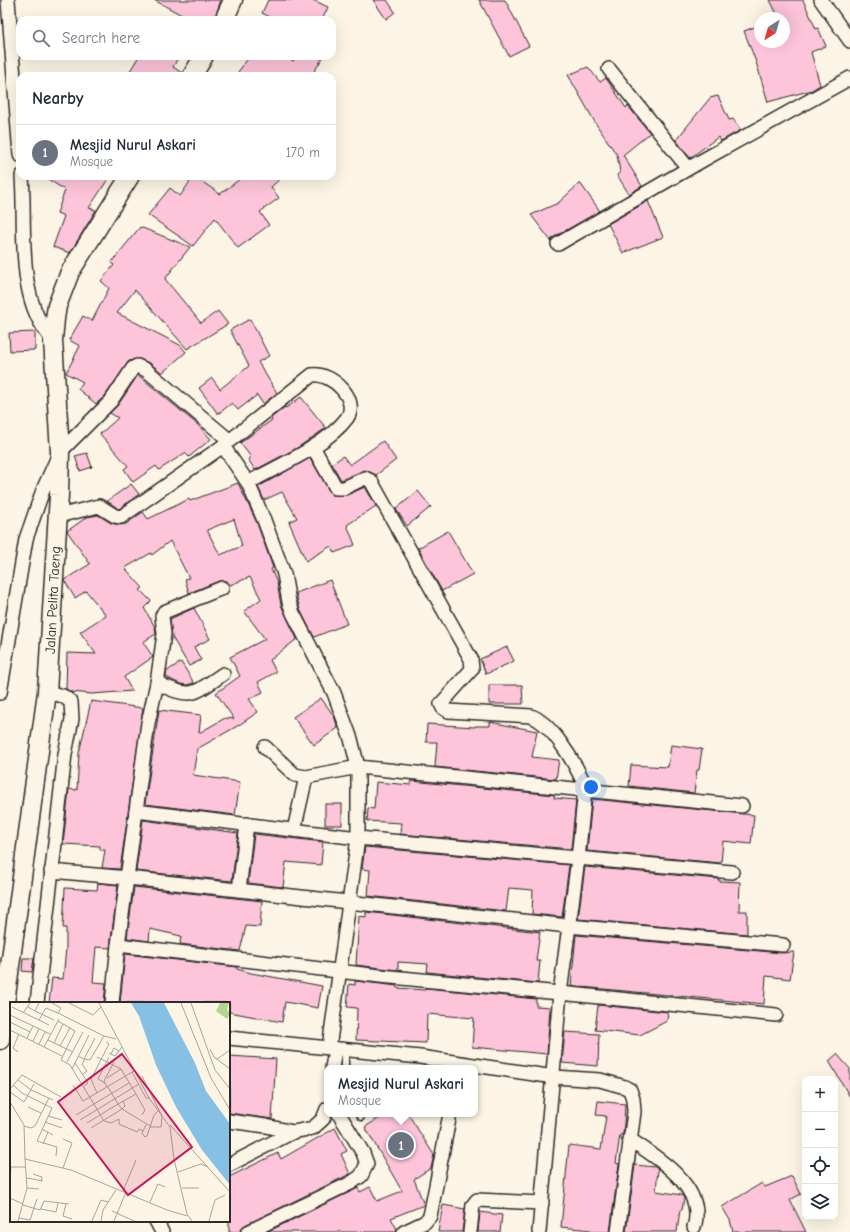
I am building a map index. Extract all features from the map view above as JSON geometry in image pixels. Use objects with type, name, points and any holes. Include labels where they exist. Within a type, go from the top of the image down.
[{"type":"street","points":[[8,0],[16,103]]},
{"type":"street","points":[[226,16],[233,0]]},
{"type":"street","points":[[821,0],[850,41]]},
{"type":"street","points":[[194,72],[202,60]]},
{"type":"street","points":[[609,69],[658,127],[688,168]]},
{"type":"street","points":[[558,244],[688,168],[850,78]]},
{"type":"street","points":[[22,180],[24,253],[32,304],[44,330],[53,340]]},
{"type":"street","name":"Jalan Pelita Taeng","points":[[0,1040],[8,1014],[47,692],[58,516],[60,452],[53,340],[57,306],[70,272],[128,180]]},
{"type":"street","points":[[0,693],[26,539],[43,490],[60,452],[111,401],[133,368],[137,366],[146,370],[226,443],[248,483],[284,574],[291,608],[334,693],[351,739],[358,767],[358,838],[340,971],[336,1049],[333,1065]]},
{"type":"street","points":[[58,516],[99,506],[115,516],[121,517],[226,443],[312,375],[324,375],[339,384],[351,404],[350,412],[336,431],[314,447],[248,483]]},
{"type":"street","points":[[314,447],[336,488],[344,488],[365,478],[371,481],[471,659],[472,669],[444,698],[441,704],[443,708],[448,711],[531,716],[536,718],[548,728],[562,746],[579,773],[585,789],[578,859],[560,993],[554,1077],[539,1232]]},
{"type":"street","points":[[112,1002],[118,945],[148,723],[157,683],[164,634],[162,616],[164,612],[222,588]]},
{"type":"street","points":[[157,683],[180,693],[190,693],[199,690],[223,674]]},
{"type":"street","points":[[37,1002],[65,754],[73,711],[71,702],[63,696],[47,692]]},
{"type":"street","points":[[265,747],[296,775],[306,777],[358,767],[742,806]]},
{"type":"street","points":[[294,830],[306,777]]},
{"type":"street","points":[[136,811],[358,838],[732,872]]},
{"type":"street","points":[[239,890],[247,824]]},
{"type":"street","points":[[52,872],[128,878],[568,926],[783,945]]},
{"type":"street","points":[[118,945],[340,971],[776,1015]]},
{"type":"street","points":[[230,1038],[420,1057],[452,1065]]},
{"type":"street","points":[[478,1068],[554,1077],[600,1080],[625,1087],[630,1090],[633,1099],[634,1112],[629,1139],[618,1232]]},
{"type":"street","points":[[230,1164],[293,1132],[307,1130],[317,1125],[324,1116]]},
{"type":"street","points":[[248,1232],[351,1183],[361,1176],[367,1164],[362,1152],[341,1117]]},
{"type":"street","points":[[404,1232],[425,1222],[430,1216],[449,1117]]},
{"type":"street","points":[[230,1121],[266,1126],[293,1132]]},
{"type":"street","points":[[629,1139],[666,1166],[687,1188],[693,1197],[696,1208],[697,1217],[694,1226]]},
{"type":"street","points":[[470,1232],[473,1206],[478,1200],[542,1203]]},
{"type":"street","points":[[157,1222],[162,1232]]},
{"type":"lane","points":[[336,1049],[344,1065]]},
{"type":"building","points":[[154,0],[221,0],[215,16],[184,16]]},
{"type":"building","points":[[268,0],[313,0],[328,7],[324,16],[268,16],[262,13]]},
{"type":"building","points":[[373,0],[387,0],[395,12],[386,19]]},
{"type":"building","points":[[479,0],[505,0],[529,46],[509,56]]},
{"type":"building","points":[[770,0],[803,0],[816,29],[818,28],[826,46],[811,52],[820,85],[812,90],[768,102],[756,62],[744,31],[754,27],[754,48],[790,48],[790,12],[776,12]]},
{"type":"building","points":[[137,60],[177,60],[173,67],[180,72],[129,72]]},
{"type":"building","points":[[247,60],[321,60],[314,72],[238,72]]},
{"type":"building","points":[[588,67],[600,82],[606,78],[626,108],[628,106],[650,133],[623,155],[642,186],[629,194],[617,175],[620,172],[617,155],[596,124],[568,75]]},
{"type":"building","points":[[718,96],[729,120],[733,119],[741,130],[721,141],[718,137],[690,158],[676,140],[710,98]]},
{"type":"building","points":[[49,180],[107,180],[89,208],[96,210],[70,253],[53,247],[64,216],[57,213],[65,190]]},
{"type":"building","points":[[191,180],[200,180],[220,194],[239,180],[279,180],[271,187],[279,198],[260,212],[269,225],[238,248],[215,218],[193,246],[148,215],[170,188],[180,196]]},
{"type":"building","points":[[580,183],[600,211],[554,237],[551,241],[531,215],[558,203]]},
{"type":"building","points":[[648,201],[663,237],[623,253],[608,224]]},
{"type":"building","points":[[140,227],[190,247],[165,279],[201,323],[218,311],[228,324],[187,349],[135,290],[117,313],[180,345],[186,352],[162,373],[151,364],[140,359],[129,361],[105,396],[96,404],[78,389],[83,382],[66,373],[80,346],[69,340],[83,316],[92,321],[109,288],[101,281],[114,265],[111,263]]},
{"type":"building","points":[[250,319],[269,356],[258,362],[277,393],[263,404],[257,395],[238,410],[232,403],[218,414],[199,388],[212,378],[220,389],[249,366],[230,330]]},
{"type":"building","points":[[35,332],[35,350],[10,351],[9,333]]},
{"type":"building","points":[[138,375],[198,425],[211,439],[189,457],[185,453],[159,470],[156,466],[133,482],[124,469],[128,466],[100,434],[118,418],[110,413],[118,405]]},
{"type":"building","points":[[301,397],[326,428],[297,448],[255,470],[248,459],[251,457],[240,443],[272,420],[271,418],[285,407],[286,408]]},
{"type":"building","points":[[383,441],[396,460],[376,475],[365,470],[341,480],[332,464],[343,456],[350,465]]},
{"type":"building","points":[[87,453],[92,467],[80,471],[75,456]]},
{"type":"building","points":[[310,458],[332,495],[347,495],[365,487],[376,506],[347,525],[355,545],[334,553],[331,546],[306,561],[289,522],[297,518],[282,492],[264,500],[258,487]]},
{"type":"building","points":[[238,483],[257,523],[273,568],[271,569],[277,583],[281,605],[297,639],[270,660],[276,672],[258,682],[263,692],[249,699],[258,712],[239,725],[197,749],[193,775],[240,782],[235,815],[145,804],[159,710],[201,715],[199,733],[225,718],[234,719],[216,693],[240,676],[230,657],[265,639],[244,611],[261,599],[250,577],[230,585],[227,581],[219,581],[189,593],[185,579],[189,578],[170,541],[152,555],[151,553],[125,568],[143,588],[140,590],[151,601],[144,608],[155,627],[156,634],[143,642],[153,657],[124,677],[132,691],[92,694],[71,692],[66,689],[67,653],[96,654],[80,632],[106,615],[86,591],[75,598],[64,580],[90,564],[67,531],[87,517],[98,515],[111,523],[120,525],[126,524],[143,512],[148,519],[189,499],[190,501]],"holes":[[[234,519],[242,546],[220,555],[207,530]]]},
{"type":"building","points":[[131,484],[139,494],[119,509],[107,501]]},
{"type":"building","points":[[418,491],[431,507],[407,526],[396,509]]},
{"type":"building","points":[[448,531],[473,574],[442,591],[418,548]]},
{"type":"building","points":[[330,580],[347,624],[314,637],[300,610],[296,593]]},
{"type":"building","points":[[194,608],[210,639],[194,647],[201,660],[189,666],[172,637],[170,619]]},
{"type":"building","points":[[507,647],[514,661],[486,674],[480,659]]},
{"type":"building","points":[[181,662],[194,683],[186,685],[180,684],[166,677],[167,671]]},
{"type":"building","points":[[489,685],[522,685],[523,704],[489,704]]},
{"type":"building","points":[[321,698],[334,716],[338,728],[314,745],[293,717]]},
{"type":"building","points":[[91,701],[143,708],[120,869],[102,868],[105,850],[100,850],[100,846],[63,844],[69,789],[77,790],[79,753]]},
{"type":"building","points":[[490,722],[537,731],[532,757],[559,760],[556,779],[435,767],[437,742],[426,742],[427,724],[475,727],[490,726]]},
{"type":"building","points":[[671,745],[702,749],[694,793],[629,786],[631,765],[668,767]]},
{"type":"building","points":[[411,781],[555,795],[554,798],[576,800],[571,849],[400,834],[401,823],[367,821],[368,808],[374,809],[376,782],[411,785]]},
{"type":"building","points":[[592,799],[754,815],[751,844],[723,841],[721,863],[587,851]]},
{"type":"building","points":[[325,804],[342,804],[342,825],[325,825]]},
{"type":"building","points":[[143,820],[238,833],[232,881],[136,871]]},
{"type":"building","points":[[254,834],[323,842],[321,865],[286,862],[283,887],[248,883]]},
{"type":"building","points":[[365,847],[569,865],[562,917],[532,914],[533,890],[509,888],[506,911],[368,896],[370,870],[362,869]]},
{"type":"building","points":[[585,867],[740,882],[739,911],[747,911],[747,934],[578,919]]},
{"type":"building","points":[[98,883],[118,885],[110,948],[96,947],[93,982],[106,983],[104,1002],[49,1002],[52,978],[63,979],[66,948],[66,928],[63,928],[65,888],[97,890]]},
{"type":"building","points":[[134,887],[262,901],[260,927],[246,926],[240,951],[180,944],[181,936],[150,929],[149,941],[127,938]]},
{"type":"building","points":[[366,912],[540,932],[536,961],[540,961],[538,983],[427,972],[428,964],[398,962],[398,970],[356,965],[359,916],[366,917]]},
{"type":"building","points":[[576,935],[782,953],[794,952],[790,979],[766,976],[764,1004],[571,986]]},
{"type":"building","points":[[125,954],[237,967],[237,969],[251,973],[322,986],[318,1008],[285,1002],[282,1022],[230,1012],[230,1002],[120,1002]]},
{"type":"building","points":[[23,958],[34,958],[32,972],[22,971]]},
{"type":"building","points":[[355,981],[397,986],[397,988],[425,990],[426,988],[536,999],[536,1006],[550,1007],[547,1054],[472,1047],[474,1018],[427,1014],[426,1043],[356,1040],[357,1008],[347,1007],[349,984],[355,985]]},
{"type":"building","points":[[598,1005],[668,1012],[667,1021],[640,1035],[595,1030]]},
{"type":"building","points":[[565,1032],[599,1034],[598,1066],[562,1063]]},
{"type":"building","points":[[837,1054],[850,1069],[850,1097],[838,1076],[829,1061]]},
{"type":"building","points":[[230,1056],[276,1059],[272,1119],[230,1113]]},
{"type":"building","points":[[598,1101],[625,1104],[623,1134],[620,1135],[616,1163],[619,1164],[610,1232],[591,1232],[591,1230],[561,1227],[569,1145],[601,1149],[606,1116],[596,1115]]},
{"type":"building","points":[[381,1117],[410,1117],[434,1155],[431,1168],[414,1179],[424,1205],[391,1218],[397,1229],[396,1232],[267,1232],[358,1188],[360,1192],[370,1187],[377,1201],[402,1191],[365,1127]]},
{"type":"building","points":[[335,1128],[347,1151],[341,1154],[350,1174],[245,1225],[240,1232],[229,1232],[230,1177],[278,1153],[281,1159]]},
{"type":"building","points":[[635,1165],[655,1167],[658,1169],[656,1191],[682,1195],[684,1198],[682,1210],[680,1210],[677,1232],[626,1232]]},
{"type":"building","points":[[792,1176],[801,1194],[790,1200],[806,1232],[733,1232],[730,1220],[722,1207],[762,1183],[765,1187]]},
{"type":"building","points":[[443,1205],[465,1209],[462,1232],[438,1232]]},
{"type":"building","points":[[480,1212],[502,1215],[500,1232],[478,1232]]},
{"type":"place","name":"Mesjid Nurul Askari","points":[[401,1145]]}]
